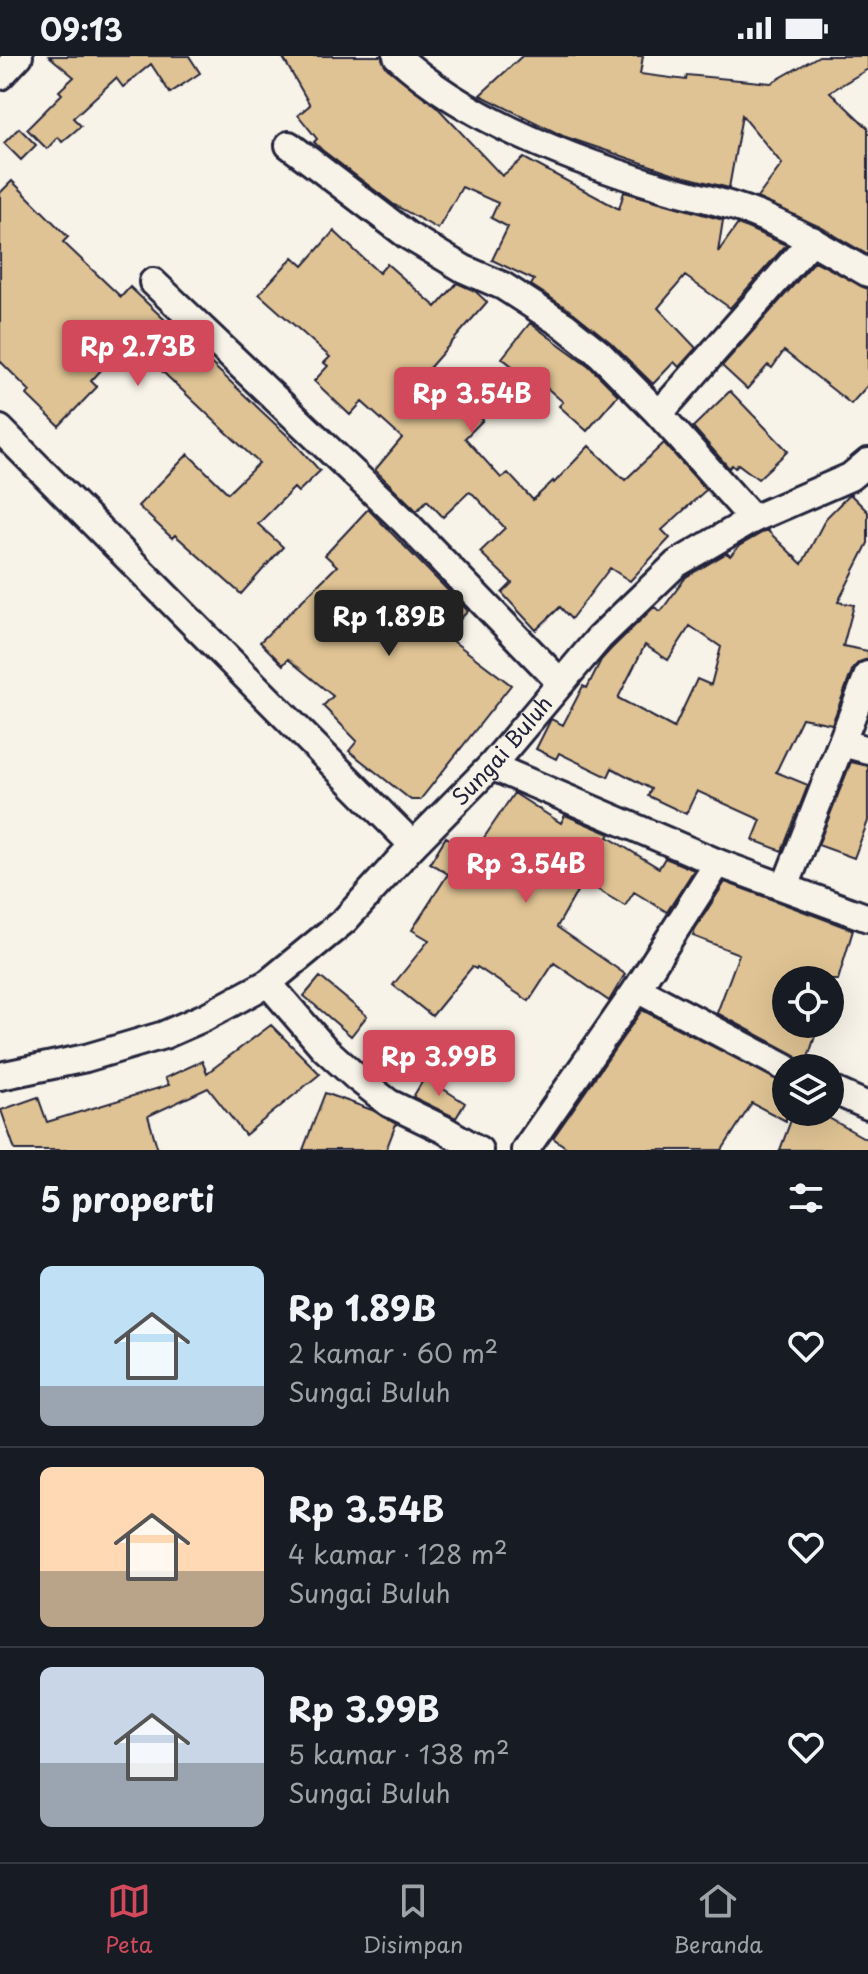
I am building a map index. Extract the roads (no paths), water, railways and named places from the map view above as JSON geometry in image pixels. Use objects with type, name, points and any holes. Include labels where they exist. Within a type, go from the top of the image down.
[{"type":"street","points":[[0,76],[19,56]]},
{"type":"street","points":[[397,56],[417,75],[489,120],[615,173],[753,212],[812,240],[868,273]]},
{"type":"street","points":[[289,145],[407,235],[464,269],[540,307],[600,354],[659,414],[753,519]]},
{"type":"street","points":[[659,414],[812,240]]},
{"type":"street","points":[[153,282],[403,520],[560,682]]},
{"type":"street","points":[[0,429],[413,845]]},
{"type":"street","name":"Sungai Buluh","points":[[0,1076],[86,1058],[164,1035],[268,983],[345,920],[491,766],[599,638],[676,564],[753,519],[862,478]]},
{"type":"street","points":[[785,887],[868,675]]},
{"type":"street","points":[[842,743],[868,750]]},
{"type":"street","points":[[491,766],[718,863],[868,918]]},
{"type":"street","points":[[525,1150],[637,989],[718,863]]},
{"type":"street","points":[[268,983],[324,1048],[356,1077],[389,1103],[479,1150]]},
{"type":"street","points":[[637,989],[772,1061]]},
{"type":"street","points":[[844,1095],[868,1106]]}]
